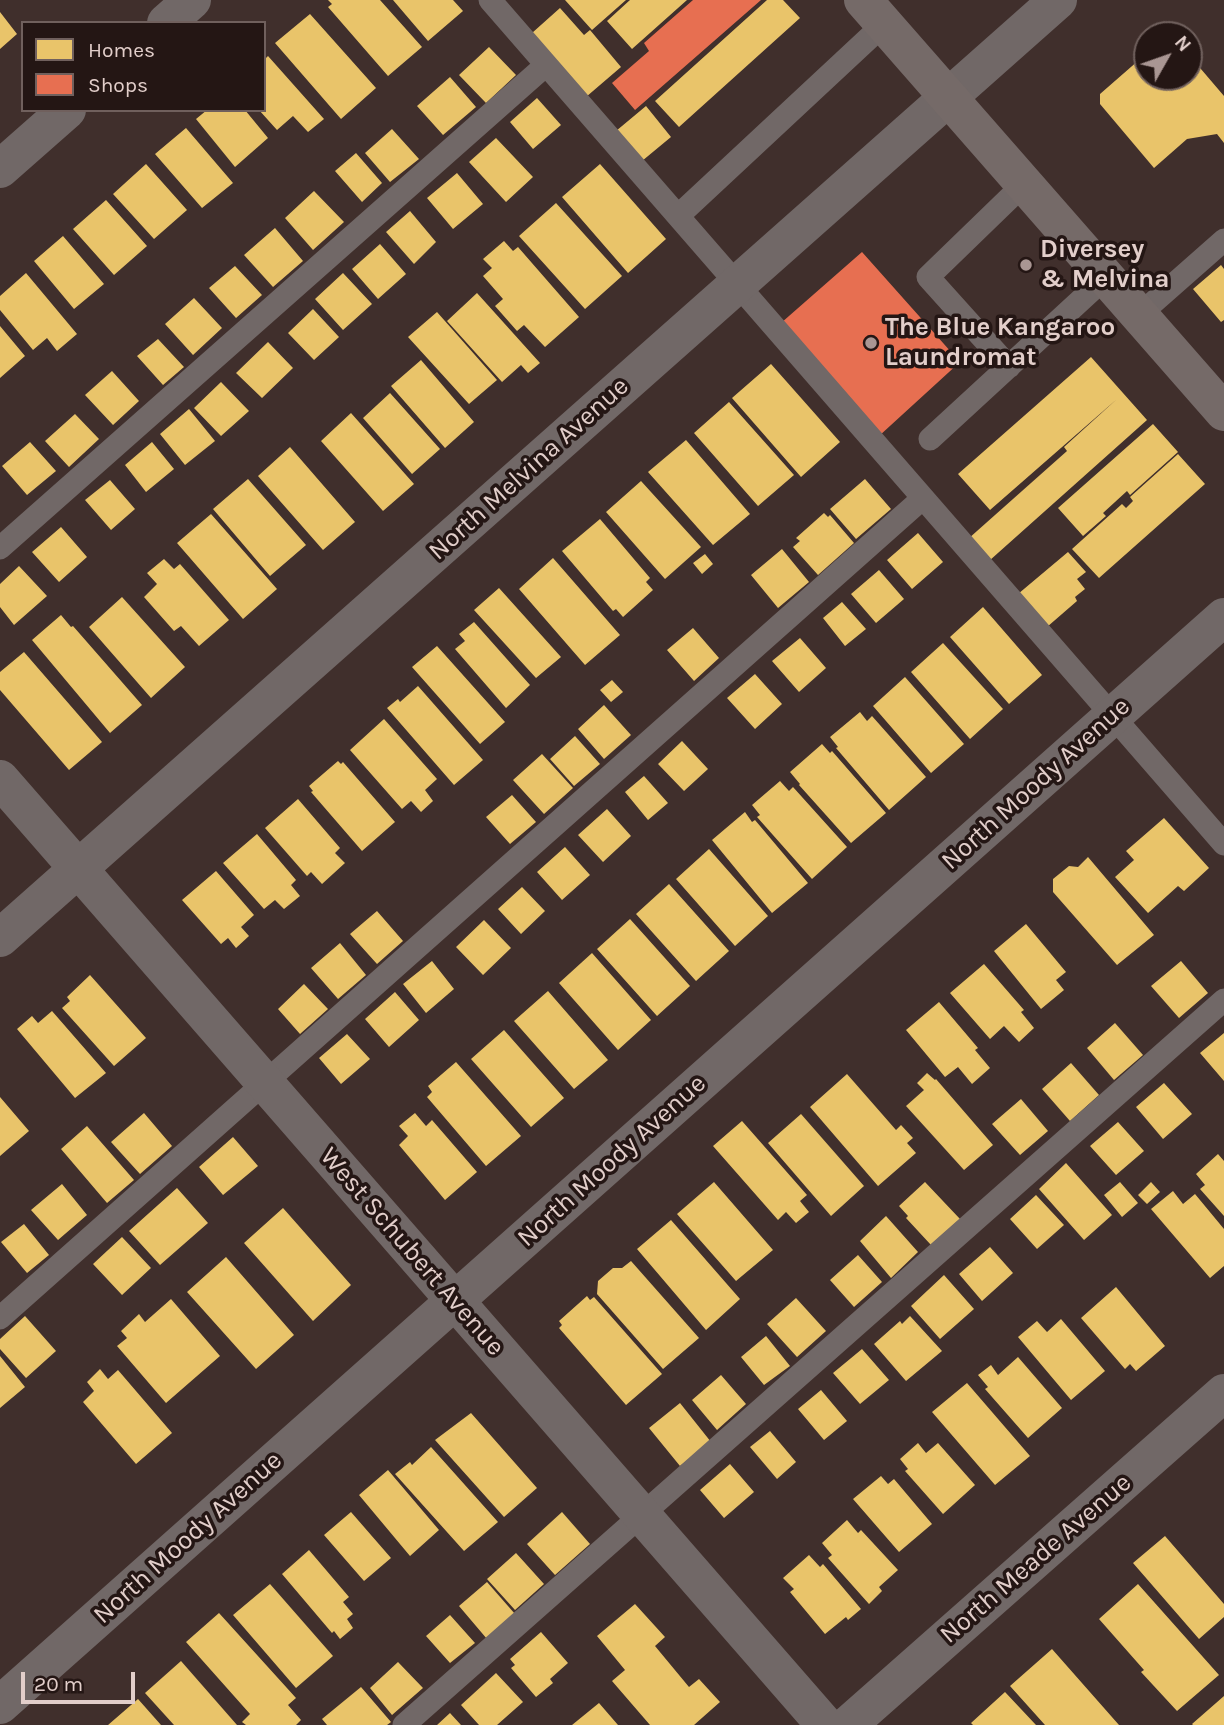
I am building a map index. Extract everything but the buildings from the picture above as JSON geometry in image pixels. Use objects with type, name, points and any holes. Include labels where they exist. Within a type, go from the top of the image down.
[{"type":"main road","points":[[874,12],[1224,412]]},
{"type":"street","points":[[168,21],[192,0]]},
{"type":"street","name":"North Melvina Avenue","points":[[0,938],[1058,0]]},
{"type":"street","points":[[0,169],[65,112]]},
{"type":"street","name":"North Moody Avenue","points":[[0,1705],[1224,617]]},
{"type":"street","name":"West Schubert Avenue","points":[[0,779],[825,1725]]},
{"type":"street","name":"North Meade Avenue","points":[[848,1725],[1224,1393]]},
{"type":"lane","points":[[489,0],[1224,844]]},
{"type":"lane","points":[[678,216],[874,12]]},
{"type":"lane","points":[[0,548],[546,65]]},
{"type":"lane","points":[[1009,367],[928,277],[1024,184]]},
{"type":"lane","points":[[1139,315],[1224,240]]},
{"type":"lane","points":[[930,439],[1106,278]]},
{"type":"lane","points":[[0,1318],[923,498]]},
{"type":"lane","points":[[404,1725],[1224,1000]]},
{"type":"place","name":"Diversey & Melvina","points":[[1026,265]]},
{"type":"place","name":"The Blue Kangaroo Laundromat","points":[[871,343]]}]
